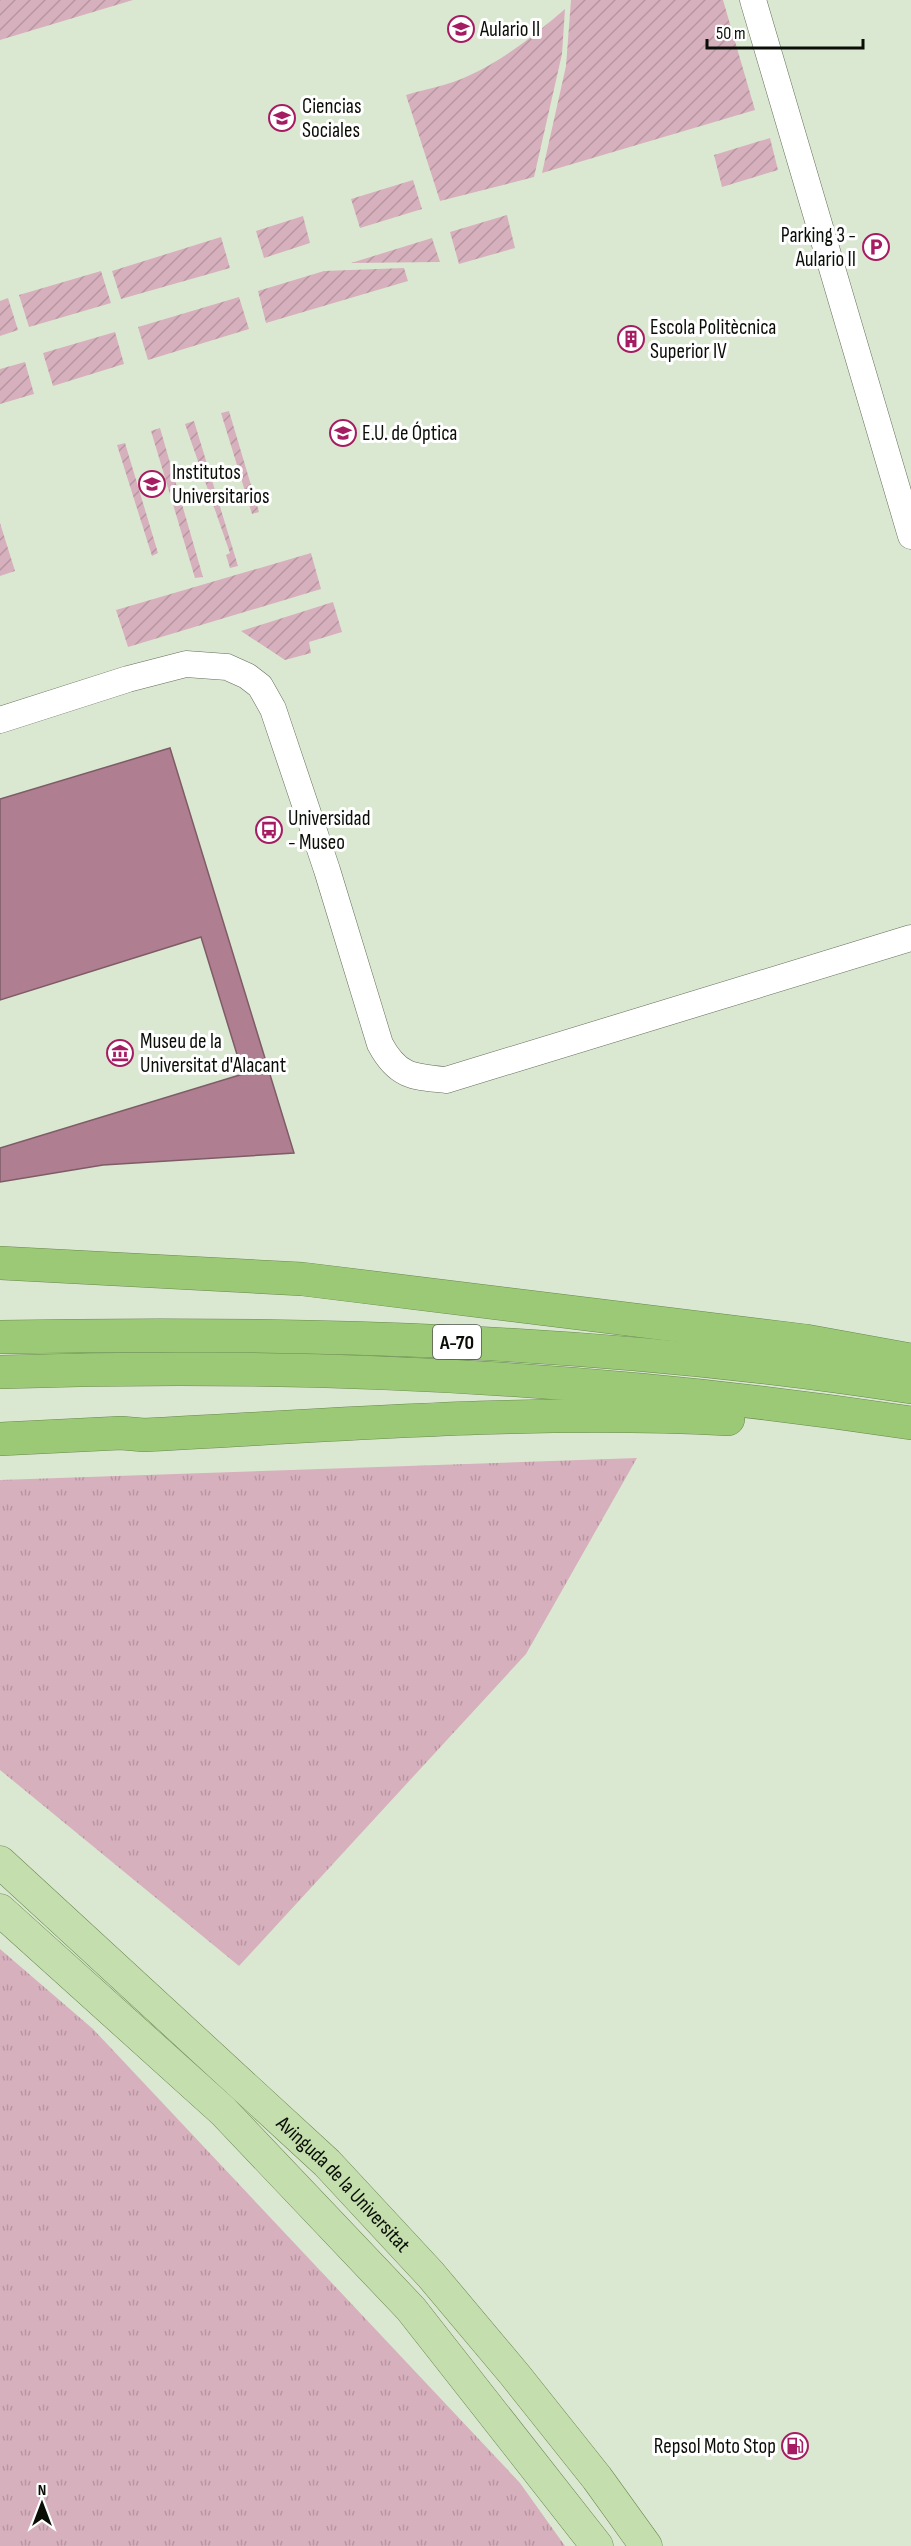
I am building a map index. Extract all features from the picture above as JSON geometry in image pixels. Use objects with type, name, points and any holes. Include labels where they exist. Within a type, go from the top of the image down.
[{"type":"highway","points":[[0,1248],[76,1266]]},
{"type":"highway","points":[[0,1261],[302,1279],[806,1341],[911,1360]]},
{"type":"highway","name":"A-70","points":[[0,1337],[284,1335],[506,1344],[701,1360],[911,1387]]},
{"type":"highway","name":"A-70","points":[[0,1372],[296,1370],[464,1377],[677,1392],[911,1423]]},
{"type":"highway","points":[[0,1439],[121,1433],[144,1435],[427,1420],[640,1414],[763,1420],[846,1413]]},
{"type":"highway","points":[[0,1452],[121,1442],[144,1435]]},
{"type":"main road","name":"Avinguda de la Universitat","points":[[0,1862],[327,2163],[432,2275],[508,2366],[597,2478],[646,2546]]},
{"type":"main road","name":"Avinguda de la Universitat","points":[[0,1910],[223,2111],[411,2309],[597,2546]]},
{"type":"street","points":[[753,0],[911,536]]},
{"type":"street","points":[[0,720],[128,679],[186,664],[227,667],[247,676],[260,686],[273,709],[320,848],[380,1044],[389,1060],[400,1070],[415,1078],[446,1080],[911,938]]},
{"type":"green space","points":[[0,0],[133,0],[0,40]]},
{"type":"green space","points":[[571,0],[723,0],[755,110],[542,173],[566,66]]},
{"type":"green space","points":[[565,9],[562,54],[534,177],[440,201],[406,95],[453,82],[495,62]]},
{"type":"green space","points":[[770,138],[778,170],[722,187],[714,155]]},
{"type":"green space","points":[[413,180],[422,209],[360,228],[351,199]]},
{"type":"green space","points":[[507,215],[515,248],[459,264],[450,232]]},
{"type":"green space","points":[[303,216],[310,243],[264,258],[256,231]]},
{"type":"green space","points":[[221,237],[230,268],[121,299],[112,271]]},
{"type":"green space","points":[[432,238],[440,262],[351,263]]},
{"type":"green space","points":[[404,268],[408,281],[266,323],[258,291],[324,271]]},
{"type":"green space","points":[[101,271],[111,303],[29,327],[19,295]]},
{"type":"green space","points":[[239,297],[249,329],[148,360],[138,327]]},
{"type":"green space","points":[[8,298],[18,330],[0,336],[0,301]]},
{"type":"green space","points":[[115,332],[124,364],[53,386],[43,353]]},
{"type":"green space","points":[[25,362],[34,394],[0,404],[0,369]]},
{"type":"green space","points":[[229,411],[259,512],[252,514],[221,413]]},
{"type":"green space","points":[[194,421],[238,566],[230,568],[226,555],[230,553],[185,424]]},
{"type":"green space","points":[[160,428],[203,577],[195,578],[151,431]]},
{"type":"green space","points":[[125,443],[158,553],[152,556],[117,445]]},
{"type":"green space","points":[[0,523],[15,571],[0,576]]},
{"type":"green space","points":[[311,553],[321,589],[128,647],[116,610]]},
{"type":"green space","points":[[333,602],[342,632],[309,642],[311,653],[285,660],[241,631]]},
{"type":"green space","points":[[637,1458],[526,1654],[239,1966],[0,1770],[0,1480]]},
{"type":"green space","points":[[0,1949],[93,2029],[520,2483],[565,2546],[0,2546]]},
{"type":"shaded area","points":[[170,748],[294,1153],[103,1165],[0,1182],[0,1148],[243,1074],[201,937],[0,1000],[0,799]]},
{"type":"place","name":"Aulario II","points":[[461,29]]},
{"type":"place","name":"Ciencias Sociales","points":[[282,118]]},
{"type":"place","name":"Parking 3 - Aulario II","points":[[876,247]]},
{"type":"place","name":"Escola Politècnica Superior IV","points":[[631,339]]},
{"type":"place","name":"E.U. de Óptica","points":[[343,433]]},
{"type":"place","name":"Institutos Universitarios","points":[[152,484]]},
{"type":"place","name":"Universidad - Museo","points":[[269,830]]},
{"type":"place","name":"Museu de la Universitat d'Alacant","points":[[120,1053]]},
{"type":"place","name":"Repsol Moto Stop","points":[[795,2446]]}]
